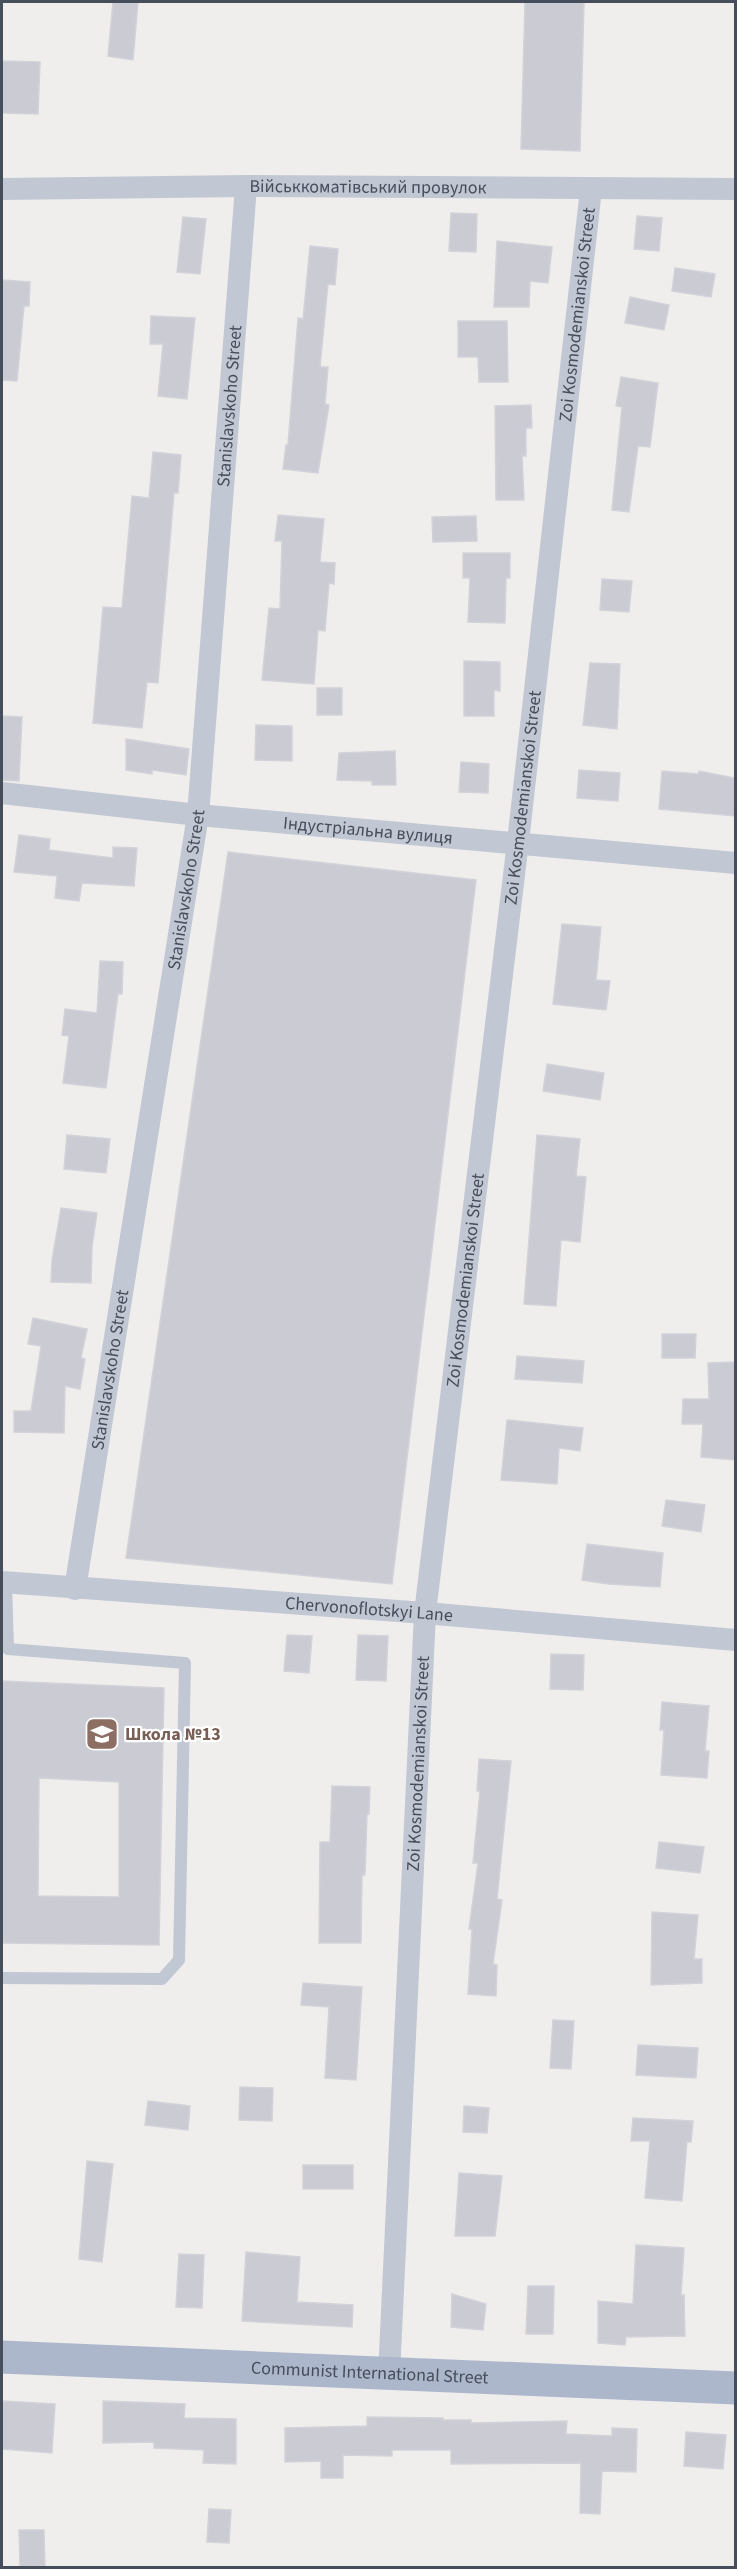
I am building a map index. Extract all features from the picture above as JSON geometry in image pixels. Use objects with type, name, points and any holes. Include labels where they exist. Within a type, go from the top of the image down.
[{"type":"main road","name":"Communist International Street","points":[[2,2357],[735,2388]]},
{"type":"street","name":"Військкоматівський провулок","points":[[2,189],[246,186],[735,189]]},
{"type":"street","name":"Stanislavskoho Street","points":[[75,1588],[198,814],[246,186]]},
{"type":"street","name":"Zoi Kosmodemianskoi Street","points":[[389,2375],[424,1613],[518,842],[591,189]]},
{"type":"street","name":"Індустріальна вулиця","points":[[2,793],[198,814],[735,863]]},
{"type":"street","name":"Chervonoflotskyi Lane","points":[[4,1582],[424,1613],[735,1640]]},
{"type":"lane","points":[[2,1978],[162,1979],[179,1960],[185,1663],[8,1649],[4,1582]]},
{"type":"building","points":[[113,2],[138,2],[133,60],[108,56]]},
{"type":"building","points":[[525,2],[584,2],[580,151],[521,149]]},
{"type":"building","points":[[2,61],[40,62],[38,114],[2,113]]},
{"type":"building","points":[[451,213],[477,214],[476,252],[449,251]]},
{"type":"building","points":[[637,216],[662,218],[659,251],[634,249]]},
{"type":"building","points":[[183,217],[206,219],[200,274],[177,272]]},
{"type":"building","points":[[497,241],[552,247],[548,283],[530,281],[529,307],[494,307]]},
{"type":"building","points":[[310,246],[338,249],[335,285],[328,284],[320,367],[328,367],[325,404],[329,405],[318,473],[283,469],[286,445],[288,445],[298,318],[303,319]]},
{"type":"building","points":[[675,268],[715,274],[711,297],[672,291]]},
{"type":"building","points":[[2,280],[30,282],[29,306],[24,306],[17,381],[2,380]]},
{"type":"building","points":[[630,297],[669,305],[664,330],[625,323]]},
{"type":"building","points":[[151,316],[195,318],[187,399],[158,396],[163,344],[150,344]]},
{"type":"building","points":[[458,321],[507,321],[508,382],[479,382],[478,357],[458,357]]},
{"type":"building","points":[[621,377],[658,383],[650,447],[638,446],[629,512],[612,510],[622,407],[616,406]]},
{"type":"building","points":[[531,405],[532,428],[526,428],[526,456],[522,456],[524,500],[496,500],[495,406]]},
{"type":"building","points":[[153,452],[181,455],[178,493],[174,493],[158,683],[147,682],[142,728],[93,723],[103,607],[122,608],[132,496],[149,498]]},
{"type":"building","points":[[278,515],[324,519],[320,562],[335,563],[334,584],[329,583],[325,631],[318,630],[314,684],[262,680],[269,608],[280,609],[282,541],[275,541]]},
{"type":"building","points":[[476,516],[477,541],[433,542],[432,517]]},
{"type":"building","points":[[463,553],[510,553],[510,578],[506,578],[505,623],[468,622],[470,578],[463,578]]},
{"type":"building","points":[[602,579],[632,581],[629,612],[600,610]]},
{"type":"building","points":[[464,661],[500,662],[500,691],[494,690],[494,716],[464,716]]},
{"type":"building","points":[[590,663],[620,664],[617,729],[583,725]]},
{"type":"building","points":[[317,688],[342,688],[342,715],[317,715]]},
{"type":"building","points":[[2,716],[22,717],[19,781],[2,780]]},
{"type":"building","points":[[256,725],[292,726],[292,761],[255,760]]},
{"type":"building","points":[[126,739],[189,749],[186,775],[152,770],[152,774],[126,770]]},
{"type":"building","points":[[395,751],[396,785],[372,785],[372,781],[337,780],[339,753]]},
{"type":"building","points":[[461,762],[489,764],[488,793],[459,792]]},
{"type":"building","points":[[579,770],[620,773],[618,801],[577,798]]},
{"type":"building","points":[[662,771],[698,774],[699,771],[735,778],[735,816],[659,809]]},
{"type":"building","points":[[19,835],[50,839],[49,850],[113,858],[113,847],[137,848],[134,886],[82,883],[79,901],[55,898],[57,876],[14,872]]},
{"type":"building","points":[[228,852],[476,880],[392,1584],[126,1558]]},
{"type":"building","points":[[562,924],[601,927],[596,980],[610,981],[606,1010],[553,1004]]},
{"type":"building","points":[[100,961],[123,962],[122,994],[118,994],[106,1088],[63,1083],[69,1036],[62,1035],[65,1009],[97,1013]]},
{"type":"building","points":[[547,1064],[604,1073],[600,1100],[543,1091]]},
{"type":"building","points":[[67,1135],[110,1139],[106,1173],[64,1169]]},
{"type":"building","points":[[537,1135],[580,1139],[576,1176],[586,1177],[580,1242],[561,1240],[556,1306],[524,1304]]},
{"type":"building","points":[[61,1208],[97,1213],[92,1247],[91,1283],[51,1282],[52,1260]]},
{"type":"building","points":[[33,1318],[87,1329],[81,1358],[85,1359],[80,1389],[65,1386],[64,1433],[14,1432],[14,1411],[31,1411],[41,1346],[28,1344]]},
{"type":"building","points":[[662,1334],[696,1334],[695,1358],[662,1358]]},
{"type":"building","points":[[517,1356],[584,1361],[582,1383],[515,1379]]},
{"type":"building","points":[[735,1362],[735,1460],[701,1457],[703,1424],[682,1424],[683,1399],[709,1399],[708,1363]]},
{"type":"building","points":[[507,1420],[583,1428],[580,1451],[559,1448],[557,1484],[501,1480]]},
{"type":"building","points":[[666,1500],[705,1505],[701,1532],[662,1526]]},
{"type":"building","points":[[587,1544],[663,1553],[660,1587],[582,1580]]},
{"type":"building","points":[[287,1635],[312,1636],[309,1673],[284,1671]]},
{"type":"building","points":[[358,1635],[388,1636],[386,1681],[356,1680]]},
{"type":"building","points":[[551,1654],[584,1655],[583,1690],[550,1689]]},
{"type":"building","points":[[2,1681],[164,1688],[159,1945],[2,1943]],"holes":[[[39,1778],[119,1782],[119,1897],[38,1896]]]},
{"type":"building","points":[[662,1702],[709,1706],[705,1751],[709,1751],[707,1778],[661,1775],[664,1730],[660,1730]]},
{"type":"building","points":[[479,1759],[511,1761],[497,1899],[502,1900],[493,1964],[497,1965],[496,1996],[468,1994],[472,1929],[469,1929],[478,1863],[473,1863],[480,1791],[477,1791]]},
{"type":"building","points":[[332,1786],[370,1787],[365,1875],[362,1875],[361,1943],[319,1943],[320,1842],[330,1842]]},
{"type":"building","points":[[659,1842],[704,1847],[700,1873],[656,1868]]},
{"type":"building","points":[[652,1912],[698,1915],[694,1959],[702,1959],[702,1983],[651,1985]]},
{"type":"building","points":[[303,1983],[362,1987],[356,2080],[325,2078],[329,2007],[301,2005]]},
{"type":"building","points":[[553,2020],[574,2021],[571,2069],[550,2068]]},
{"type":"building","points":[[638,2045],[698,2048],[696,2078],[636,2075]]},
{"type":"building","points":[[240,2087],[273,2088],[272,2121],[239,2120]]},
{"type":"building","points":[[148,2101],[190,2106],[188,2130],[145,2125]]},
{"type":"building","points":[[464,2106],[489,2108],[487,2133],[463,2132]]},
{"type":"building","points":[[633,2118],[693,2121],[691,2142],[687,2142],[682,2201],[645,2198],[650,2141],[631,2141]]},
{"type":"building","points":[[87,2161],[113,2164],[102,2262],[79,2259]]},
{"type":"building","points":[[303,2165],[353,2165],[353,2189],[303,2189]]},
{"type":"building","points":[[459,2173],[502,2176],[495,2236],[455,2236]]},
{"type":"building","points":[[636,2245],[684,2248],[681,2295],[684,2295],[685,2336],[626,2337],[625,2345],[598,2343],[598,2301],[633,2304]]},
{"type":"building","points":[[246,2252],[300,2257],[297,2302],[353,2305],[352,2327],[242,2321]]},
{"type":"building","points":[[179,2254],[204,2255],[202,2308],[176,2307]]},
{"type":"building","points":[[528,2286],[554,2286],[553,2334],[526,2334]]},
{"type":"building","points":[[452,2294],[486,2304],[483,2330],[451,2327]]},
{"type":"building","points":[[2,2401],[55,2404],[52,2453],[2,2449]]},
{"type":"building","points":[[103,2401],[185,2404],[184,2418],[236,2419],[236,2464],[203,2463],[204,2450],[154,2448],[154,2442],[103,2443]]},
{"type":"building","points":[[367,2417],[443,2418],[443,2420],[471,2420],[471,2423],[567,2421],[566,2434],[612,2436],[612,2428],[637,2429],[636,2472],[602,2471],[600,2514],[580,2513],[581,2463],[451,2464],[451,2450],[392,2450],[392,2456],[343,2455],[343,2478],[321,2478],[321,2461],[285,2462],[285,2428],[367,2426]]},
{"type":"building","points":[[686,2432],[726,2435],[723,2469],[684,2466]]},
{"type":"building","points":[[209,2509],[231,2510],[229,2543],[207,2542]]},
{"type":"building","points":[[19,2530],[44,2530],[45,2568],[20,2568]]},
{"type":"place","name":"Школа №13","points":[[102,1734]]}]
